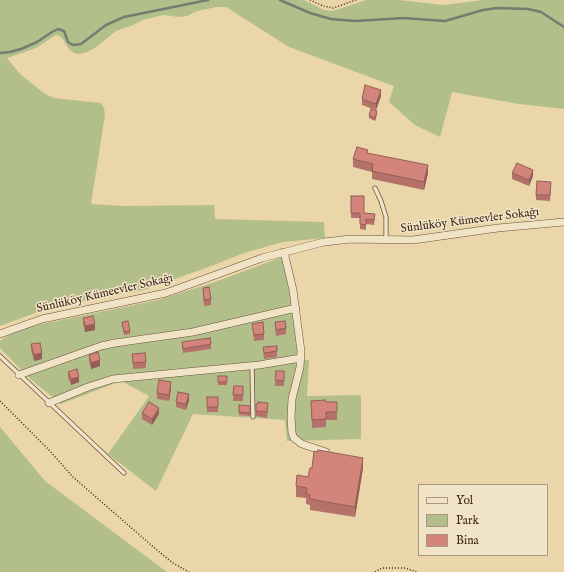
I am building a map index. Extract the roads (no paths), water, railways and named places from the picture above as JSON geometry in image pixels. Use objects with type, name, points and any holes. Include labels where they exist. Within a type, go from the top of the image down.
[{"type":"street","name":"Sünlüköy Kümeevler Sokağı","points":[[0,334],[42,319],[166,293],[197,283],[262,258],[324,242],[351,240],[413,240],[498,228],[564,222]]},
{"type":"street","points":[[284,252],[290,273],[296,308],[301,358],[292,399],[292,433],[294,438],[302,444],[318,450],[336,454]]},
{"type":"street","points":[[19,375],[108,344],[193,332],[296,308]]},
{"type":"street","points":[[49,403],[88,387],[113,379],[252,366],[301,358]]},
{"type":"lane","points":[[375,188],[386,217],[386,240]]},
{"type":"lane","points":[[0,356],[124,473]]},
{"type":"lane","points":[[252,366],[253,417]]},
{"type":"waterway","points":[[0,53],[21,49],[37,42],[58,29],[64,31],[68,42],[71,44],[81,44],[106,25],[124,17],[208,0]]},
{"type":"waterway","points":[[280,0],[310,13],[331,19],[355,21],[404,18],[445,21],[483,10],[497,8],[528,9],[541,12],[564,27]]}]
